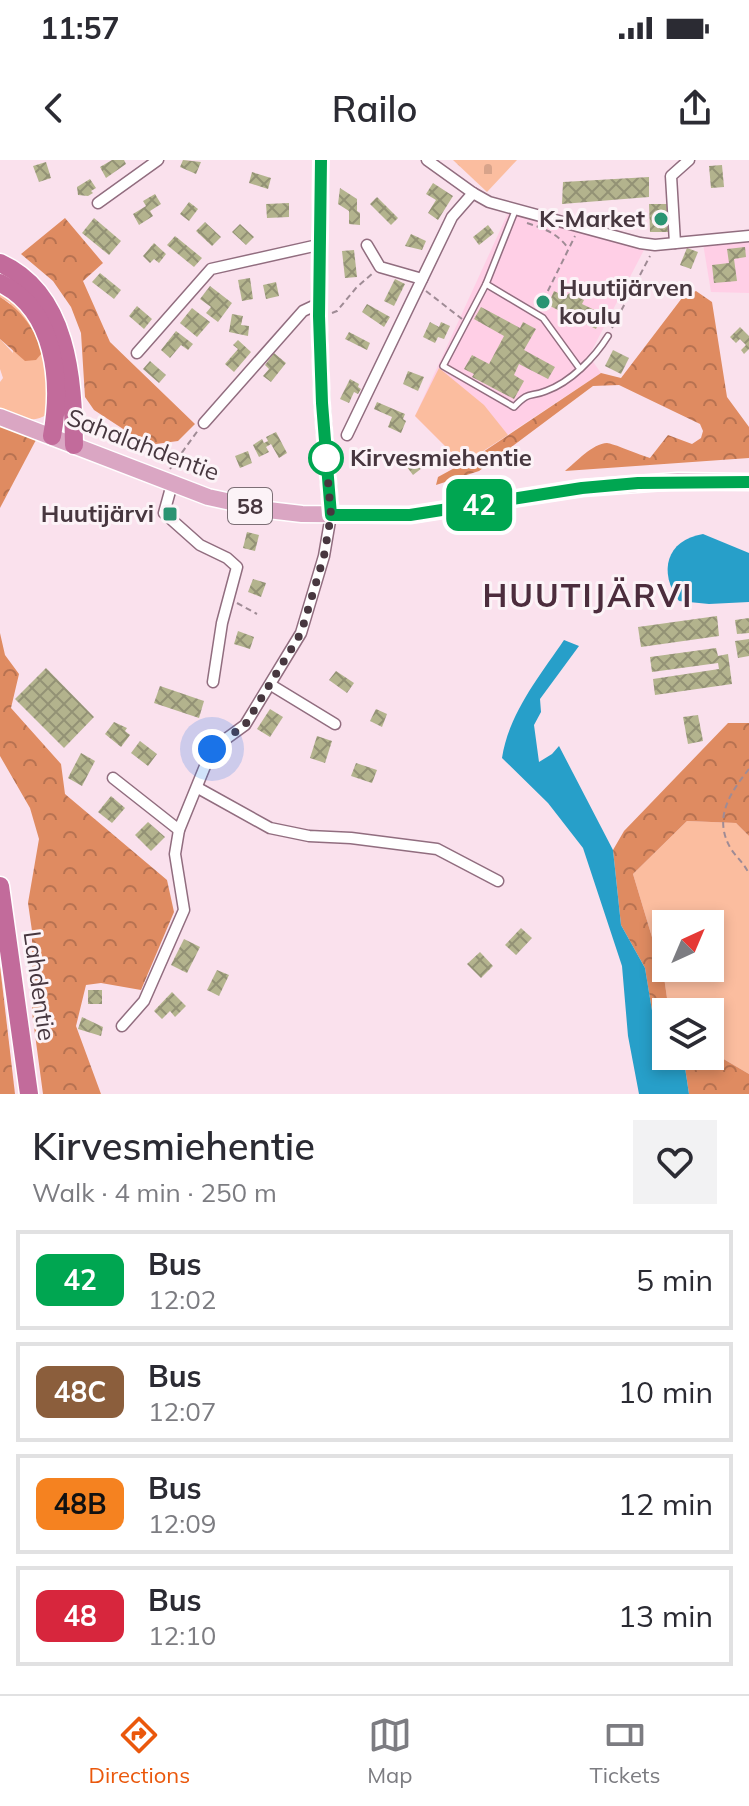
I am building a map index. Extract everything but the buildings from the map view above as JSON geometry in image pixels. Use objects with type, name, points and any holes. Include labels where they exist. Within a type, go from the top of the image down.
[{"type":"highway","points":[[0,263],[17,271],[35,287],[47,302],[59,327],[66,357],[74,445]]},
{"type":"highway","points":[[0,283],[28,303],[44,330],[57,392],[52,436]]},
{"type":"highway","name":"Lahdentie","points":[[0,886],[29,1094]]},
{"type":"main road","name":"Sahalahdentie","points":[[0,417],[208,497],[268,510],[331,515],[410,515],[582,488],[638,483],[749,482]]},
{"type":"street","points":[[98,203],[158,160]]},
{"type":"street","points":[[122,1026],[144,1001],[184,910],[175,854],[179,830],[212,749],[245,725],[271,685],[301,633],[324,556],[331,515],[322,403],[318,245],[321,160]]},
{"type":"street","points":[[427,160],[473,193],[513,214],[655,245],[749,236]]},
{"type":"street","points":[[675,243],[671,176],[689,160]]},
{"type":"street","points":[[347,435],[452,217],[473,193]]},
{"type":"street","points":[[137,353],[211,269],[318,245]]},
{"type":"street","points":[[367,245],[380,267],[421,283]]},
{"type":"street","points":[[204,423],[303,311],[320,309]]},
{"type":"street","points":[[168,483],[164,513],[200,545],[227,558],[237,567],[213,682]]},
{"type":"street","points":[[271,685],[335,724]]},
{"type":"street","points":[[113,778],[179,830]]},
{"type":"street","points":[[198,788],[270,828],[309,836],[437,849],[498,881]]},
{"type":"lane","points":[[513,214],[486,284],[443,366],[514,407],[531,392],[546,391],[580,369],[598,352],[608,336]]},
{"type":"lane","points":[[486,284],[543,318],[580,369]]},
{"type":"path","points":[[513,214],[549,230],[561,238],[569,249]]},
{"type":"path","points":[[537,314],[579,228]]},
{"type":"path","points":[[608,336],[655,245]]},
{"type":"path","points":[[320,309],[337,311],[356,288],[380,267]]},
{"type":"path","points":[[421,283],[466,322]]},
{"type":"path","points":[[168,483],[176,459],[204,423]]},
{"type":"path","points":[[229,598],[257,614]]},
{"type":"path","points":[[749,769],[724,808],[722,830],[732,852],[744,863],[749,874]]},
{"type":"shaded area","name":"Huutijärven koulu","points":[[508,213],[645,248],[589,356],[601,373],[463,464],[415,416]]},
{"type":"shaded area","points":[[749,234],[749,293],[711,292],[702,237]]},
{"type":"green space","points":[[453,160],[517,160],[487,192]]},
{"type":"green space","points":[[65,218],[103,263],[83,281],[110,342],[195,424],[178,441],[156,444],[140,440],[94,410],[85,397],[81,333],[71,307],[53,281],[21,254]]},
{"type":"green space","points":[[0,288],[18,300],[44,343],[50,412],[38,419],[26,419],[0,411],[0,382],[3,378],[0,339],[13,353],[10,303],[0,297]]},
{"type":"green space","points":[[696,291],[712,302],[727,397],[749,427],[749,458],[565,471],[602,444],[650,458],[668,435],[692,444],[701,438],[703,431],[700,424],[619,385],[593,386],[479,471],[436,485],[438,477],[480,454],[601,373],[621,378],[682,298]]},
{"type":"green space","points":[[0,297],[21,314],[32,329],[42,353],[36,360],[25,361],[0,339]]},
{"type":"green space","points":[[439,368],[484,405],[508,435],[463,464],[415,416]]},
{"type":"green space","points":[[0,426],[37,438],[0,508]]},
{"type":"green space","points":[[0,633],[5,655],[19,674],[11,708],[61,764],[65,794],[167,880],[174,912],[141,990],[101,983],[86,985],[76,1026],[101,1094],[43,1094],[32,1012],[32,931],[28,903],[39,839],[30,808],[0,756]]},
{"type":"green space","points":[[728,723],[749,723],[749,836],[736,823],[687,821],[633,874],[652,937],[652,982],[665,982],[667,998],[652,998],[652,1011],[645,968],[621,925],[613,850],[624,831]]},
{"type":"green space","points":[[687,821],[736,823],[749,836],[749,1074],[724,1059],[724,998],[667,998],[665,982],[724,982],[724,910],[652,910],[652,937],[633,874]]},
{"type":"green space","points":[[0,966],[15,1094],[0,1094]]},
{"type":"green space","points":[[724,1059],[749,1074],[749,1094],[689,1094],[685,1070],[724,1070]]},
{"type":"water","points":[[703,534],[749,553],[749,602],[709,604],[679,601],[669,579],[669,559],[681,543]]},
{"type":"water","points":[[564,640],[579,646],[540,699],[541,712],[534,725],[539,762],[559,746],[613,850],[621,925],[645,968],[652,1010],[652,1070],[685,1070],[689,1094],[639,1094],[628,1036],[622,966],[583,848],[548,803],[502,758],[511,726],[535,682]]},
{"type":"bus line","name":"42","points":[[321,160],[319,316],[331,515],[410,515],[582,488],[638,483],[749,482]]},
{"type":"place","name":"K-Market","points":[[661,219]]},
{"type":"place","name":"Huutijärven koulu","points":[[543,302]]},
{"type":"place","name":"Kirvesmiehentie","points":[[326,458]]},
{"type":"place","name":"Huutijärvi","points":[[170,514]]},
{"type":"district","name":"HUUTIJÄRVI","points":[[588,596]]},
{"type":"route","points":[[212,749],[245,725],[301,633],[324,556],[331,515],[326,458]]}]
